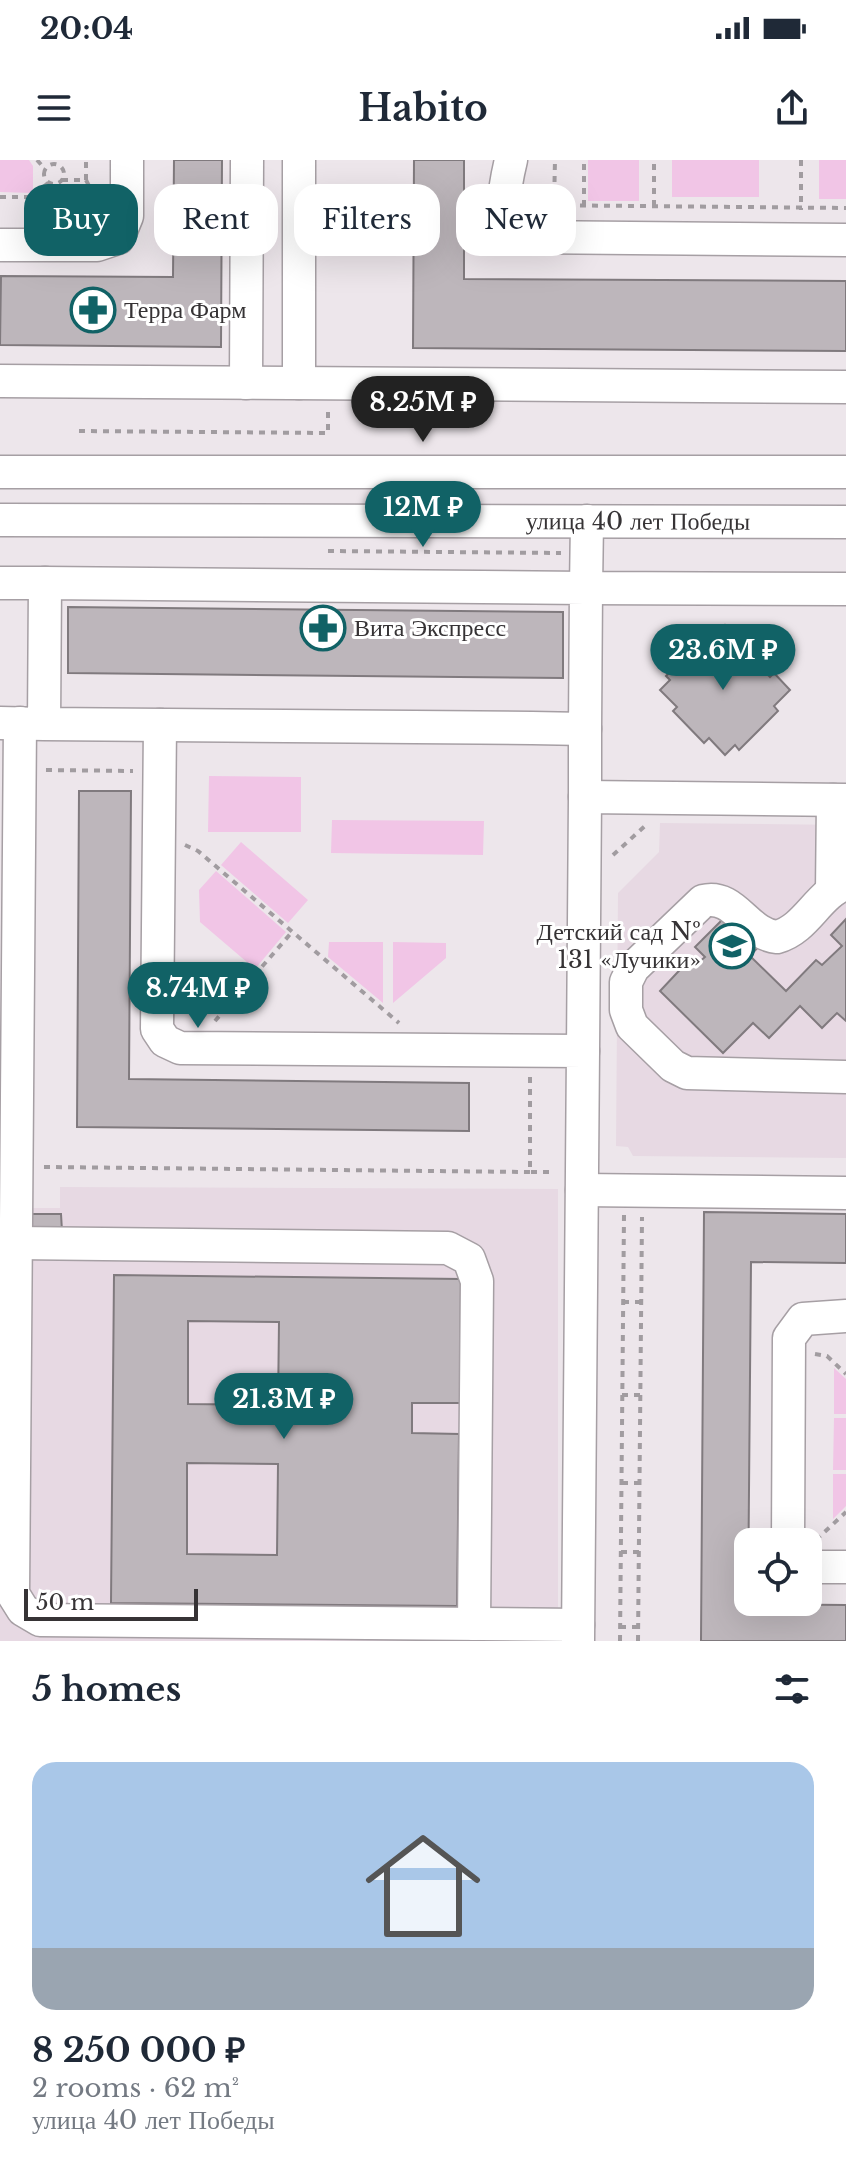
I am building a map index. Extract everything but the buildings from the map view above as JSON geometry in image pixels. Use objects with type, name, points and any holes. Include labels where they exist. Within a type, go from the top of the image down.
[{"type":"street","points":[[0,245],[97,245],[118,238],[127,216],[127,160]]},
{"type":"street","points":[[246,383],[247,160]]},
{"type":"street","points":[[299,160],[314,383]]},
{"type":"street","points":[[508,184],[511,160]]},
{"type":"street","points":[[576,237],[846,240]]},
{"type":"street","points":[[0,381],[846,387]]},
{"type":"street","name":"улица 40 лет Победы","points":[[0,472],[846,472]]},
{"type":"street","name":"улица 40 лет Победы","points":[[0,520],[846,522]]},
{"type":"street","points":[[45,583],[21,723],[13,1594],[23,1610],[40,1620],[474,1624],[578,1633],[587,521]]},
{"type":"street","points":[[0,583],[846,589]]},
{"type":"street","points":[[21,723],[585,729]]},
{"type":"street","points":[[160,725],[157,1029],[172,1045],[192,1048],[583,1051]]},
{"type":"street","points":[[585,797],[839,800],[839,887],[795,929],[777,937],[756,930],[727,903],[703,901],[630,972],[626,998],[632,1026],[673,1066],[687,1073],[846,1077]]},
{"type":"street","points":[[583,998],[626,998]]},
{"type":"street","points":[[582,1181],[633,1191],[846,1193]]},
{"type":"street","points":[[16,1243],[448,1248],[469,1259],[477,1281],[474,1624]]},
{"type":"street","points":[[788,1528],[789,1353],[792,1330],[803,1319],[846,1316]]},
{"type":"street","points":[[822,1567],[846,1567]]},
{"type":"path","points":[[37,160],[45,169],[48,183]]},
{"type":"path","points":[[0,197],[32,197],[48,183],[86,180],[86,160]]},
{"type":"path","points":[[554,184],[555,160]]},
{"type":"path","points":[[584,160],[584,206]]},
{"type":"path","points":[[654,160],[654,206]]},
{"type":"path","points":[[801,160],[801,239]]},
{"type":"path","points":[[45,169],[57,164],[64,170],[62,180]]},
{"type":"path","points":[[576,206],[846,208]]},
{"type":"path","points":[[79,431],[328,433],[314,383]]},
{"type":"path","points":[[328,551],[587,553]]},
{"type":"path","points":[[20,770],[159,772]]},
{"type":"path","points":[[584,880],[675,798]]},
{"type":"path","points":[[159,845],[183,845],[198,851],[431,1050]]},
{"type":"path","points":[[192,1048],[292,932]]},
{"type":"path","points":[[530,1051],[530,1172]]},
{"type":"path","points":[[17,1167],[530,1172],[582,1181]]},
{"type":"path","points":[[620,1641],[623,1302],[633,1191]]},
{"type":"path","points":[[633,1191],[641,1302],[638,1641]]},
{"type":"path","points":[[623,1302],[641,1302]]},
{"type":"path","points":[[789,1353],[823,1355],[844,1370]]},
{"type":"path","points":[[622,1395],[640,1395]]},
{"type":"path","points":[[622,1483],[640,1483]]},
{"type":"path","points":[[822,1535],[846,1512]]},
{"type":"path","points":[[621,1552],[639,1552]]},
{"type":"path","points":[[620,1627],[638,1627]]},
{"type":"shaded area","points":[[0,160],[29,160],[33,166],[33,184],[24,184],[24,193],[0,192]]},
{"type":"shaded area","points":[[588,160],[639,160],[639,201],[588,201]]},
{"type":"shaded area","points":[[672,160],[759,160],[759,197],[672,197]]},
{"type":"shaded area","points":[[819,160],[846,160],[846,199],[819,199]]},
{"type":"shaded area","points":[[209,776],[301,777],[301,832],[208,832]]},
{"type":"shaded area","points":[[332,820],[484,821],[483,855],[331,853]]},
{"type":"shaded area","name":"Детский сад № 131 «Лучики»","points":[[660,823],[846,825],[846,1158],[633,1156],[628,1147],[616,1146],[618,893],[659,852]]},
{"type":"shaded area","points":[[241,842],[308,900],[288,923],[221,865]]},
{"type":"shaded area","points":[[216,871],[286,932],[255,969],[200,922],[199,890]]},
{"type":"shaded area","points":[[329,942],[383,942],[383,1003],[328,957]]},
{"type":"shaded area","points":[[393,942],[446,943],[446,958],[393,1003]]},
{"type":"shaded area","points":[[0,1187],[9,1187],[16,1208],[60,1208],[60,1187],[558,1189],[558,1641],[0,1641]]},
{"type":"shaded area","points":[[834,1368],[846,1379],[846,1414],[834,1414]]},
{"type":"shaded area","points":[[834,1418],[846,1418],[846,1470],[833,1470]]},
{"type":"shaded area","points":[[833,1474],[846,1474],[846,1506],[833,1519]]},
{"type":"place","name":"Терра Фарм","points":[[93,310]]},
{"type":"place","name":"Вита Экспресс","points":[[323,628]]},
{"type":"place","name":"Детский сад № 131 «Лучики»","points":[[732,946]]}]
